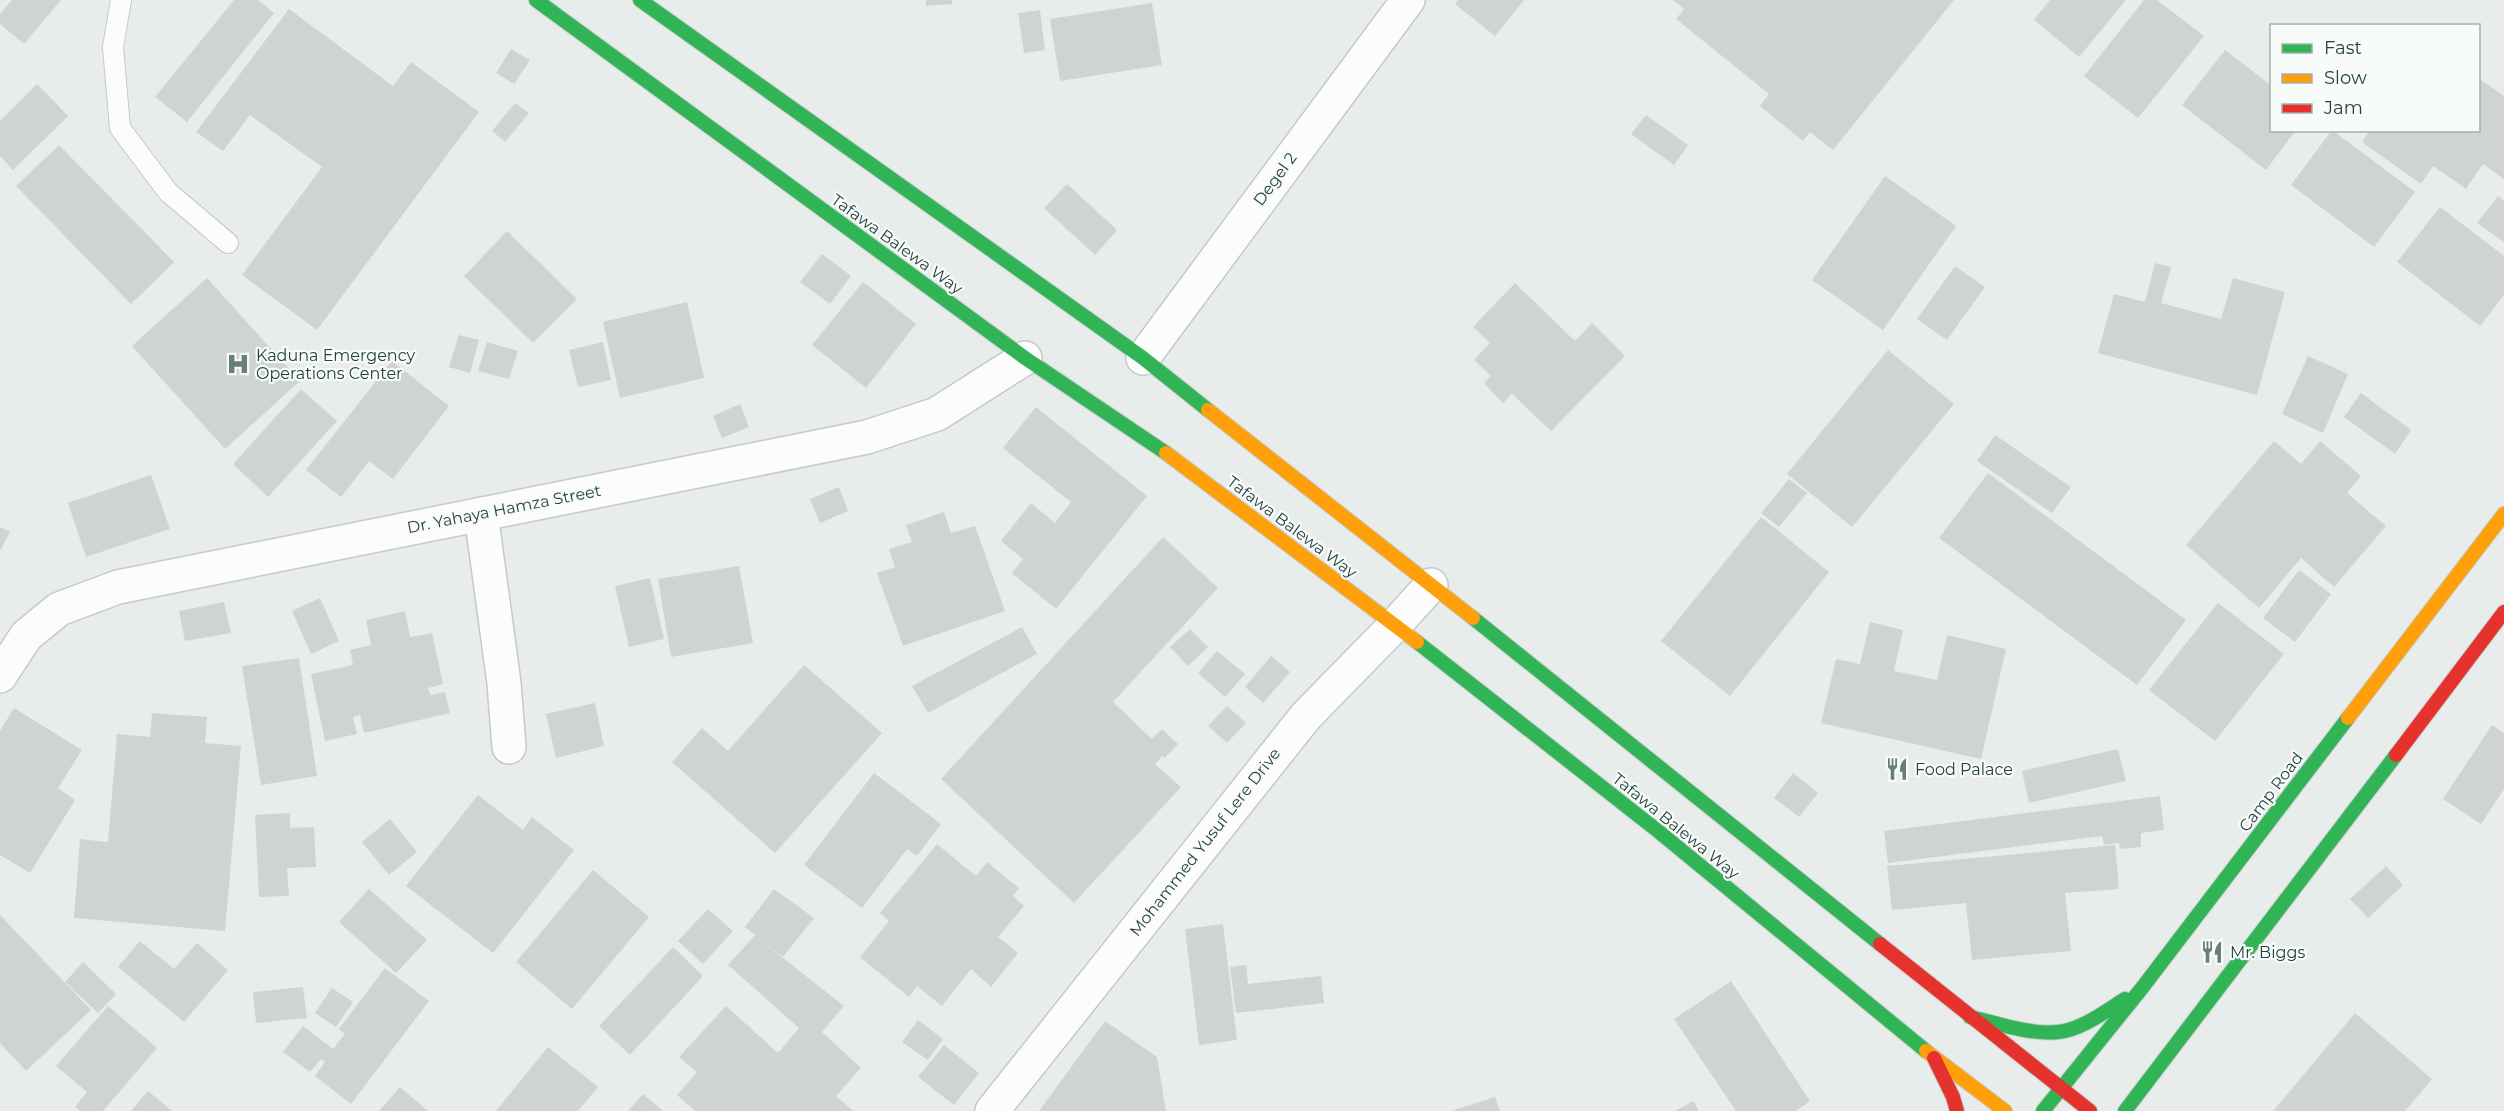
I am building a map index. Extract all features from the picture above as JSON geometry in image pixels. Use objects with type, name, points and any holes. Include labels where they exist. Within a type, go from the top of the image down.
[{"type":"main road","name":"Tafawa Balewa Way","points":[[537,0],[1025,358],[1169,455],[1395,625],[1658,831],[1934,1058],[2005,1111]]},
{"type":"main road","points":[[640,0],[1143,358],[1643,752],[1970,1017],[2090,1111]]},
{"type":"main road","name":"Camp Road","points":[[2043,1111],[2142,988],[2504,514]]},
{"type":"main road","points":[[2125,1111],[2504,612]]},
{"type":"main road","points":[[1970,1017],[2017,1027],[2060,1032],[2106,1012],[2142,988]]},
{"type":"main road","points":[[1934,1058],[1953,1097],[1957,1111]]},
{"type":"street","name":"Degel 2","points":[[1143,358],[1408,0]]},
{"type":"street","name":"Dr. Yahaya Hamza Street","points":[[0,676],[26,636],[59,609],[118,586],[867,436],[937,414],[1025,358]]},
{"type":"street","points":[[482,514],[504,683],[508,747]]},
{"type":"street","name":"Mohammed Yusuf Lere Drive","points":[[992,1111],[1306,716],[1431,585]]},
{"type":"lane","points":[[121,0],[113,46],[120,128],[168,192],[228,243]]},
{"type":"building","points":[[12,0],[61,0],[24,44],[0,24],[0,14]]},
{"type":"building","points":[[234,0],[258,0],[274,13],[187,122],[155,97]]},
{"type":"building","points":[[926,0],[952,0],[952,4],[926,6]]},
{"type":"building","points":[[1458,0],[1524,0],[1495,36],[1455,4]]},
{"type":"building","points":[[1673,0],[1954,0],[1833,150],[1810,132],[1803,141],[1760,106],[1769,94],[1676,19],[1684,9]]},
{"type":"building","points":[[2050,0],[2126,0],[2079,57],[2034,20]]},
{"type":"building","points":[[2144,0],[2157,0],[2204,36],[2138,118],[2084,76]]},
{"type":"building","points":[[1152,3],[1162,65],[1060,81],[1050,19]]},
{"type":"building","points":[[289,9],[393,86],[411,62],[479,112],[317,330],[242,275],[322,167],[250,115],[223,151],[196,132]]},
{"type":"building","points":[[1040,10],[1045,50],[1024,53],[1018,13]]},
{"type":"building","points":[[511,49],[530,60],[514,84],[496,73]]},
{"type":"building","points":[[2225,50],[2270,84],[2270,132],[2294,132],[2266,170],[2182,105]]},
{"type":"building","points":[[2480,79],[2504,96],[2504,179],[2483,164],[2466,189],[2433,166],[2421,184],[2362,142],[2369,132],[2480,132]]},
{"type":"building","points":[[37,84],[68,116],[13,170],[0,156],[0,121]]},
{"type":"building","points":[[515,103],[529,113],[505,142],[492,131]]},
{"type":"building","points":[[1646,115],[1688,145],[1674,165],[1631,134]]},
{"type":"building","points":[[2331,132],[2335,132],[2415,192],[2374,247],[2291,185]]},
{"type":"building","points":[[59,145],[174,262],[131,304],[16,186]]},
{"type":"building","points":[[1885,176],[1956,226],[1883,330],[1812,280]]},
{"type":"building","points":[[1067,184],[1117,230],[1095,255],[1044,208]]},
{"type":"building","points":[[2498,196],[2504,201],[2504,242],[2477,223]]},
{"type":"building","points":[[2440,207],[2504,256],[2504,295],[2480,326],[2397,262]]},
{"type":"building","points":[[507,231],[577,299],[533,343],[464,276]]},
{"type":"building","points":[[822,254],[851,276],[830,304],[800,282]]},
{"type":"building","points":[[2155,263],[2171,267],[2161,303],[2221,319],[2233,278],[2285,292],[2257,395],[2098,353],[2114,294],[2145,302]]},
{"type":"building","points":[[1955,266],[1985,287],[1947,340],[1917,319]]},
{"type":"building","points":[[207,278],[300,381],[225,449],[132,346]]},
{"type":"building","points":[[863,282],[916,324],[866,388],[812,345]]},
{"type":"building","points":[[1515,283],[1575,341],[1592,323],[1625,356],[1551,431],[1512,394],[1503,403],[1484,383],[1491,376],[1474,360],[1490,343],[1473,327]]},
{"type":"building","points":[[687,302],[704,378],[620,398],[603,322]]},
{"type":"building","points":[[459,335],[479,340],[470,373],[449,367]]},
{"type":"building","points":[[487,342],[518,351],[509,379],[478,371]]},
{"type":"building","points":[[603,342],[611,380],[578,387],[569,350]]},
{"type":"building","points":[[1888,350],[1954,404],[1852,527],[1787,474]]},
{"type":"building","points":[[2308,356],[2348,374],[2323,433],[2282,414]]},
{"type":"building","points":[[392,361],[449,406],[393,479],[369,461],[341,497],[306,470]]},
{"type":"building","points":[[301,389],[337,421],[268,497],[233,464]]},
{"type":"building","points":[[2361,393],[2411,430],[2395,454],[2344,417]]},
{"type":"building","points":[[740,404],[749,427],[722,438],[713,416]]},
{"type":"building","points":[[1036,407],[1147,496],[1056,609],[1012,573],[1023,559],[1001,541],[1031,503],[1055,523],[1071,502],[1003,448]]},
{"type":"building","points":[[1995,435],[2071,487],[2052,513],[1977,461]]},
{"type":"building","points":[[2274,441],[2301,464],[2320,441],[2361,476],[2347,493],[2386,526],[2334,587],[2301,558],[2259,608],[2186,545]]},
{"type":"building","points":[[1988,473],[2186,620],[2137,685],[1939,538]]},
{"type":"building","points":[[151,475],[170,529],[86,557],[68,503]]},
{"type":"building","points":[[1789,479],[1807,493],[1779,527],[1761,513]]},
{"type":"building","points":[[839,487],[848,511],[820,523],[810,499]]},
{"type":"building","points":[[944,512],[951,533],[975,526],[1005,611],[903,646],[877,573],[895,567],[889,549],[912,542],[906,525]]},
{"type":"building","points":[[1761,517],[1829,572],[1730,696],[1661,641]]},
{"type":"building","points":[[0,527],[10,532],[0,551]]},
{"type":"building","points":[[1163,537],[1218,588],[1113,702],[1152,739],[1162,729],[1178,744],[1165,758],[1162,756],[1155,764],[1181,787],[1074,903],[941,779]]},
{"type":"building","points":[[739,566],[753,643],[671,657],[658,579]]},
{"type":"building","points":[[2299,570],[2331,594],[2295,642],[2263,618]]},
{"type":"building","points":[[650,578],[664,639],[629,647],[615,586]]},
{"type":"building","points":[[320,598],[339,641],[311,654],[292,611]]},
{"type":"building","points":[[224,602],[231,633],[185,641],[179,611]]},
{"type":"building","points":[[2218,603],[2284,654],[2215,741],[2149,690]]},
{"type":"building","points":[[405,611],[410,637],[432,633],[443,684],[428,688],[430,695],[445,692],[450,713],[364,733],[360,715],[353,717],[357,734],[325,741],[311,674],[353,665],[350,650],[371,645],[366,620]]},
{"type":"building","points":[[1870,622],[1903,630],[1894,671],[1937,680],[1947,635],[2006,649],[1981,759],[1821,723],[1836,659],[1860,664]]},
{"type":"building","points":[[1022,627],[1037,654],[928,713],[912,686]]},
{"type":"building","points":[[1190,629],[1208,647],[1188,666],[1170,647]]},
{"type":"building","points":[[1217,651],[1245,674],[1225,697],[1198,673]]},
{"type":"building","points":[[1271,656],[1290,672],[1263,703],[1245,687]]},
{"type":"building","points":[[299,658],[317,776],[261,785],[242,666]]},
{"type":"building","points":[[804,665],[882,733],[775,853],[672,762],[702,728],[728,751]]},
{"type":"building","points":[[595,703],[604,746],[556,758],[546,714]]},
{"type":"building","points":[[1227,706],[1246,723],[1227,743],[1208,726]]},
{"type":"building","points":[[14,708],[82,750],[58,788],[75,800],[30,873],[0,855],[0,731]]},
{"type":"building","points":[[152,713],[207,717],[205,743],[241,746],[225,931],[74,918],[80,839],[108,842],[117,734],[150,737]]},
{"type":"building","points":[[2492,725],[2504,733],[2504,789],[2481,824],[2443,799]]},
{"type":"building","points":[[2118,749],[2126,781],[2029,803],[2022,771]]},
{"type":"building","points":[[874,773],[941,824],[917,856],[907,849],[862,908],[804,865]]},
{"type":"building","points":[[1793,773],[1818,793],[1799,817],[1774,798]]},
{"type":"building","points":[[478,795],[523,830],[532,817],[574,850],[493,953],[406,886]]},
{"type":"building","points":[[2160,796],[2164,830],[2141,833],[2141,847],[2120,849],[2119,843],[2104,845],[2102,836],[1888,863],[1884,831]]},
{"type":"building","points":[[290,813],[290,828],[314,827],[316,867],[287,868],[289,896],[259,897],[255,815]]},
{"type":"building","points":[[390,819],[417,852],[389,875],[362,842]]},
{"type":"building","points":[[937,844],[976,876],[987,862],[1019,888],[1013,896],[1024,906],[998,937],[1018,953],[991,987],[971,969],[942,1006],[917,986],[909,997],[860,957],[889,921],[880,913]]},
{"type":"building","points":[[2115,845],[2119,889],[2065,893],[2071,951],[1972,960],[1966,903],[1892,910],[1887,866]]},
{"type":"building","points":[[2386,866],[2403,885],[2368,918],[2350,899]]},
{"type":"building","points":[[593,870],[649,917],[572,1009],[516,962]]},
{"type":"building","points":[[369,889],[427,940],[396,973],[339,922]]},
{"type":"building","points":[[774,889],[814,918],[783,957],[764,943],[844,1006],[822,1032],[861,1068],[836,1096],[853,1111],[695,1111],[677,1095],[697,1072],[679,1057],[726,1006],[778,1053],[799,1028],[728,965],[755,935],[745,927]]},
{"type":"building","points":[[708,909],[733,931],[703,964],[678,941]]},
{"type":"building","points":[[0,915],[91,1010],[26,1071],[0,1043]]},
{"type":"building","points":[[1223,924],[1237,1040],[1199,1045],[1185,929]]},
{"type":"building","points":[[140,941],[174,969],[197,943],[228,970],[184,1022],[118,967]]},
{"type":"building","points":[[673,947],[703,976],[630,1055],[599,1026]]},
{"type":"building","points":[[83,962],[116,994],[98,1013],[65,982]]},
{"type":"building","points":[[1246,965],[1248,984],[1321,976],[1324,1003],[1236,1013],[1230,967]]},
{"type":"building","points":[[385,968],[429,1001],[351,1104],[315,1076],[325,1062],[321,1059],[310,1072],[283,1052],[303,1026],[333,1049],[345,1034],[339,1029]]},
{"type":"building","points":[[1731,981],[1810,1101],[1796,1111],[1736,1111],[1674,1019]]},
{"type":"building","points":[[303,987],[307,1018],[256,1023],[253,992]]},
{"type":"building","points":[[332,988],[353,1002],[336,1027],[315,1013]]},
{"type":"building","points":[[108,1006],[157,1048],[103,1111],[80,1111],[75,1107],[87,1092],[56,1066]]},
{"type":"building","points":[[2355,1013],[2432,1079],[2405,1111],[2274,1110]]},
{"type":"building","points":[[918,1020],[943,1039],[928,1060],[902,1042]]},
{"type":"building","points":[[1105,1021],[1157,1057],[1166,1111],[1039,1111]]},
{"type":"building","points":[[944,1045],[979,1073],[954,1105],[918,1077]]},
{"type":"building","points":[[548,1047],[598,1087],[578,1111],[496,1111]]},
{"type":"building","points":[[400,1087],[428,1111],[379,1111]]},
{"type":"building","points":[[148,1091],[172,1111],[131,1111]]},
{"type":"building","points":[[643,1094],[663,1111],[628,1111]]},
{"type":"building","points":[[1495,1097],[1500,1111],[1451,1111]]},
{"type":"building","points":[[1693,1101],[1699,1111],[1675,1111]]},
{"type":"traffic: fast","points":[[536,0],[1025,358],[1166,453]]},
{"type":"traffic: fast","points":[[640,0],[1143,358],[1208,410]]},
{"type":"traffic: fast","points":[[1473,618],[1880,944]]},
{"type":"traffic: fast","points":[[1417,642],[1658,831],[1926,1051]]},
{"type":"traffic: fast","points":[[2043,1111],[2142,988],[2348,718]]},
{"type":"traffic: fast","points":[[2125,1111],[2396,755]]},
{"type":"traffic: fast","points":[[1970,1017],[2036,1032],[2058,1032],[2076,1028],[2125,999]]},
{"type":"traffic: slow","points":[[1208,410],[1473,618]]},
{"type":"traffic: slow","points":[[1166,453],[1417,642]]},
{"type":"traffic: slow","points":[[2348,718],[2504,514]]},
{"type":"traffic: slow","points":[[1926,1051],[2005,1111]]},
{"type":"traffic: jam","points":[[2396,755],[2504,612]]},
{"type":"traffic: jam","points":[[1880,944],[2090,1111]]},
{"type":"traffic: jam","points":[[1934,1058],[1953,1097],[1957,1111]]},
{"type":"place","name":"Kaduna Emergency Operations Center","points":[[238,364]]},
{"type":"place","name":"Food Palace","points":[[1897,769]]},
{"type":"place","name":"Mr. Biggs","points":[[2212,952]]}]
